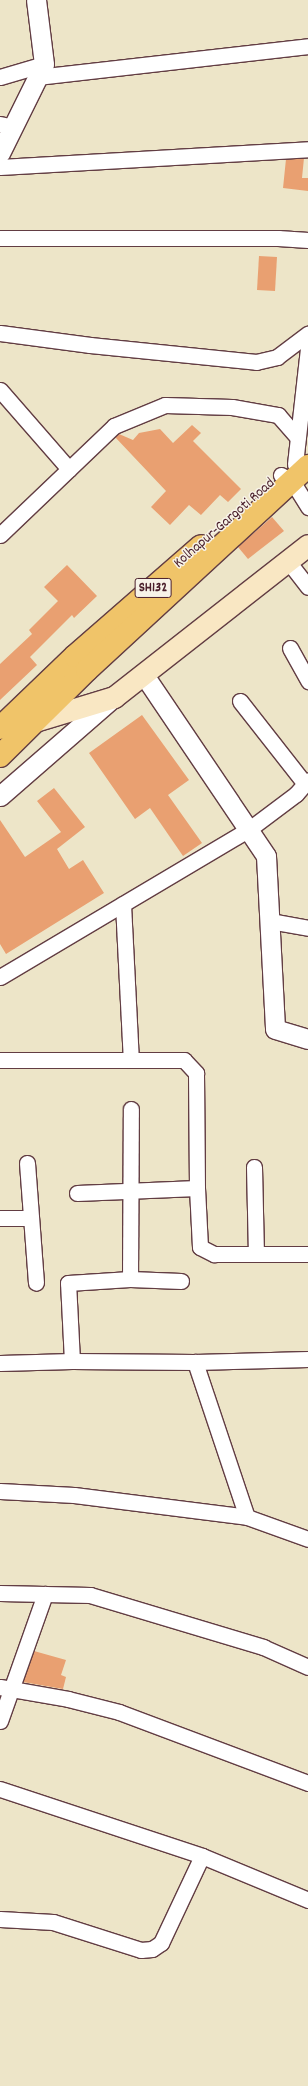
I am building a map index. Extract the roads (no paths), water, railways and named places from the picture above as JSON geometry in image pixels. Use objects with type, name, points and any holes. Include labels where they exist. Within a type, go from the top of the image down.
[{"type":"main road","points":[[0,756],[297,462]]},
{"type":"main road","name":"Kolhapur-Gargoti Road","points":[[0,728],[75,656],[297,462]]},
{"type":"main road","points":[[35,721],[114,698],[287,560],[308,545]]},
{"type":"street","points":[[0,153],[6,126],[40,71],[36,0]]},
{"type":"street","points":[[0,77],[40,71],[308,46]]},
{"type":"street","points":[[0,166],[308,149]]},
{"type":"street","points":[[0,238],[278,238],[308,240]]},
{"type":"street","points":[[0,333],[90,345],[256,362],[277,357],[308,334]]},
{"type":"street","points":[[297,462],[308,348]]},
{"type":"street","points":[[0,390],[69,470]]},
{"type":"street","points":[[0,534],[114,426],[166,405],[232,407],[278,415],[297,462],[308,506]]},
{"type":"street","points":[[287,560],[308,587]]},
{"type":"street","points":[[290,648],[308,681]]},
{"type":"street","points":[[144,675],[266,856],[276,1029],[308,1040]]},
{"type":"street","points":[[0,796],[114,698]]},
{"type":"street","points":[[0,977],[248,830],[296,794],[306,782],[240,701]]},
{"type":"street","points":[[123,904],[132,1060]]},
{"type":"street","points":[[270,921],[308,928]]},
{"type":"street","points":[[0,1060],[184,1060],[196,1073],[197,1188],[200,1247],[214,1254],[308,1254]]},
{"type":"street","points":[[130,1279],[131,1109]]},
{"type":"street","points":[[27,1163],[36,1283]]},
{"type":"street","points":[[254,1167],[256,1254]]},
{"type":"street","points":[[77,1192],[197,1188]]},
{"type":"street","points":[[0,1218],[31,1218]]},
{"type":"street","points":[[72,1361],[68,1283],[130,1279],[181,1281]]},
{"type":"street","points":[[0,1363],[72,1361],[194,1362],[308,1359]]},
{"type":"street","points":[[194,1362],[247,1517]]},
{"type":"street","points":[[0,1491],[74,1495],[247,1517],[308,1539]]},
{"type":"street","points":[[0,1592],[90,1595],[263,1647],[308,1667]]},
{"type":"street","points":[[0,1720],[6,1687],[45,1594]]},
{"type":"street","points":[[6,1687],[68,1698],[120,1712],[308,1783]]},
{"type":"street","points":[[0,1789],[202,1856],[308,1900]]},
{"type":"street","points":[[0,1919],[53,1922],[141,1950],[152,1949],[161,1943],[202,1856]]}]
